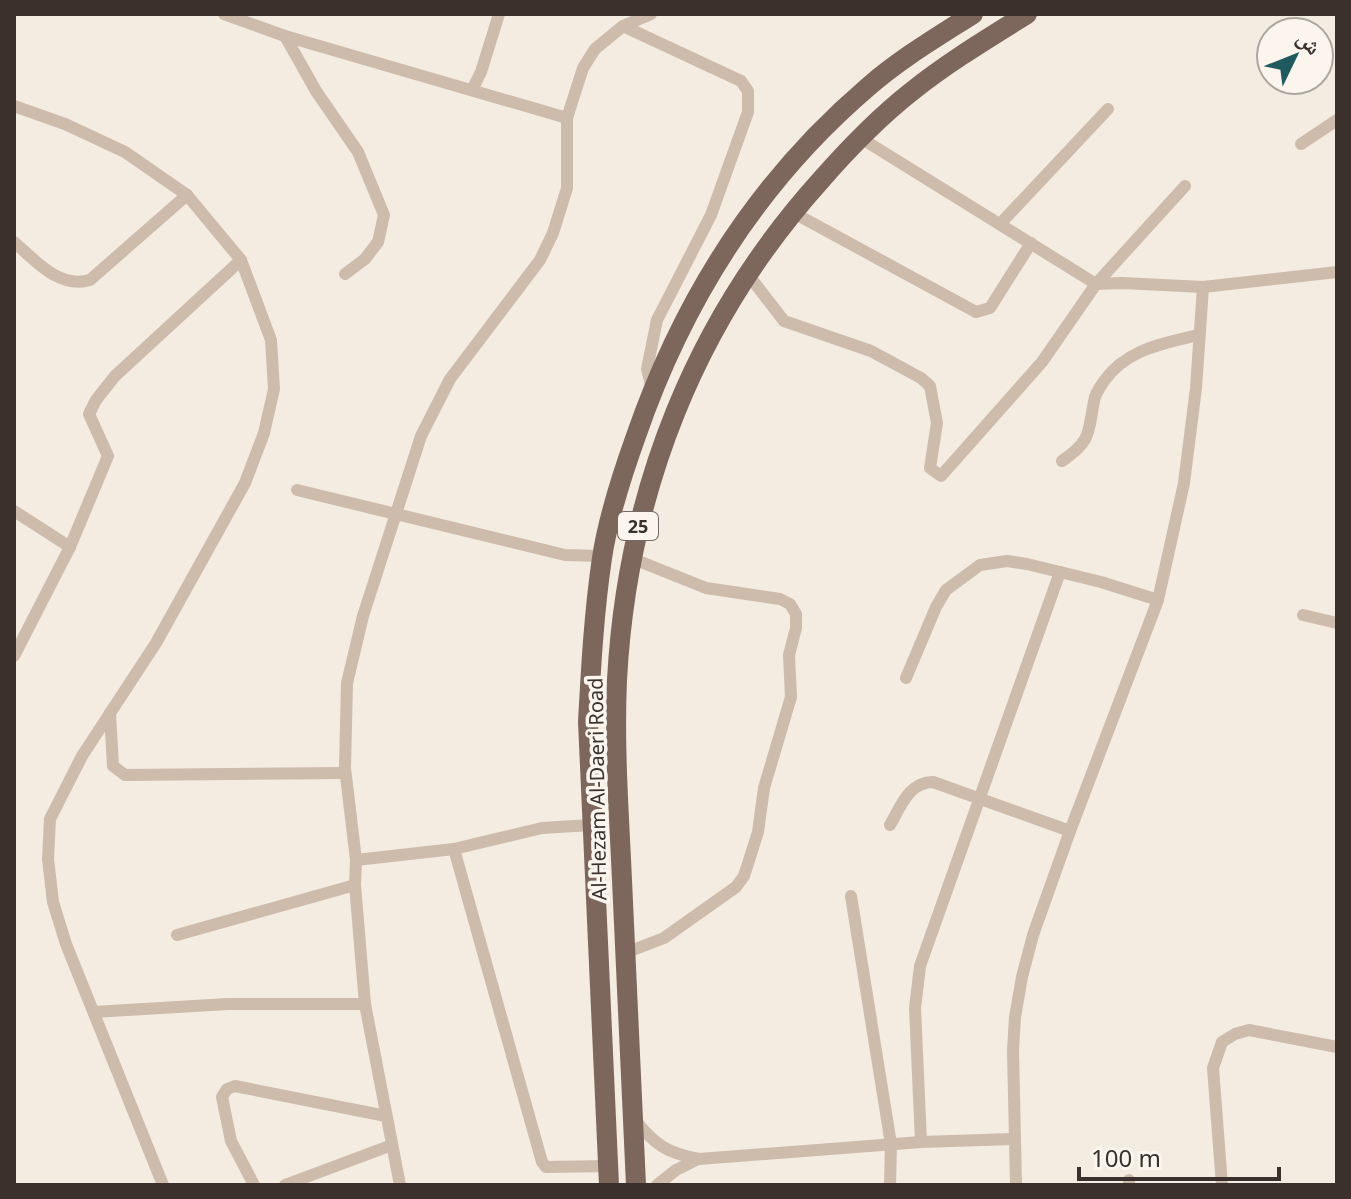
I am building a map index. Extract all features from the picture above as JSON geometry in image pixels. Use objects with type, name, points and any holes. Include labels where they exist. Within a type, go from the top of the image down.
[{"type":"main road","name":"Al-Hezam Al-Daeri Road","points":[[609,1176],[588,722],[602,556],[620,482],[652,389],[686,314],[731,239],[782,174],[831,121],[870,85],[972,14]]},
{"type":"main road","name":"Al-Hezam Al-Daeri Road","points":[[636,1185],[616,728],[621,635],[631,558],[646,493],[662,443],[687,382],[747,273],[792,212],[859,137],[934,74],[1027,14]]},
{"type":"street","points":[[224,14],[285,36],[567,118]]},
{"type":"street","points":[[472,90],[481,72],[499,14]]},
{"type":"street","points":[[400,1185],[365,1004],[355,885],[356,860],[345,773],[347,683],[363,616],[421,436],[450,379],[540,260],[553,233],[567,188],[567,118],[583,68],[595,49],[623,26],[651,14]]},
{"type":"street","points":[[623,26],[741,81],[748,91],[748,112],[711,215],[657,320],[647,369],[652,389]]},
{"type":"street","points":[[285,36],[316,91],[358,152],[384,215],[378,242],[365,259],[345,274]]},
{"type":"street","points":[[14,106],[65,124],[125,152],[187,195],[241,260],[271,340],[274,389],[264,433],[245,483],[156,643],[82,756],[50,819],[48,859],[53,902],[66,944],[163,1185]]},
{"type":"street","points":[[1000,224],[1108,109]]},
{"type":"street","points":[[1301,144],[1337,120]]},
{"type":"street","points":[[859,137],[1096,284],[1203,287],[1337,272]]},
{"type":"street","points":[[747,273],[784,321],[871,351],[930,386],[937,423],[930,468],[941,476],[1042,362],[1096,284],[1185,186]]},
{"type":"street","points":[[14,242],[56,277],[76,284],[90,280],[187,195]]},
{"type":"street","points":[[792,212],[976,312],[990,308],[1031,243]]},
{"type":"street","points":[[14,656],[70,547],[108,456],[89,414],[96,400],[115,376],[241,260]]},
{"type":"street","points":[[1016,1185],[1013,1050],[1022,977],[1033,935],[1070,831],[1158,600],[1184,483],[1196,388],[1203,287]]},
{"type":"street","points":[[1062,461],[1081,447],[1091,428],[1096,393],[1115,366],[1144,349],[1198,335]]},
{"type":"street","points":[[297,490],[565,555],[602,556]]},
{"type":"street","points":[[14,511],[70,547]]},
{"type":"street","points":[[625,953],[664,938],[736,887],[744,876],[758,832],[764,788],[791,697],[789,655],[796,628],[796,614],[790,604],[780,599],[706,588],[631,558]]},
{"type":"street","points":[[906,678],[946,590],[980,565],[1007,561],[1101,582],[1158,600]]},
{"type":"street","points":[[921,1142],[916,988],[920,966],[1060,572]]},
{"type":"street","points":[[1303,615],[1337,623]]},
{"type":"street","points":[[110,713],[113,766],[125,775],[345,773]]},
{"type":"street","points":[[890,825],[906,797],[922,782],[933,782],[1070,831]]},
{"type":"street","points":[[356,860],[454,849],[542,828],[591,825]]},
{"type":"street","points":[[454,849],[542,1162],[546,1167],[609,1176]]},
{"type":"street","points":[[177,935],[355,885]]},
{"type":"street","points":[[851,896],[891,1144],[890,1185]]},
{"type":"street","points":[[94,1012],[227,1004],[365,1004]]},
{"type":"street","points":[[1222,1185],[1213,1068],[1222,1042],[1249,1030],[1337,1047]]},
{"type":"street","points":[[254,1185],[231,1141],[222,1106],[222,1097],[227,1089],[235,1086],[386,1116]]},
{"type":"street","points":[[633,1117],[658,1145],[699,1159],[921,1142],[1013,1139]]},
{"type":"street","points":[[285,1185],[392,1145]]},
{"type":"street","points":[[657,1185],[676,1170],[699,1159]]}]
